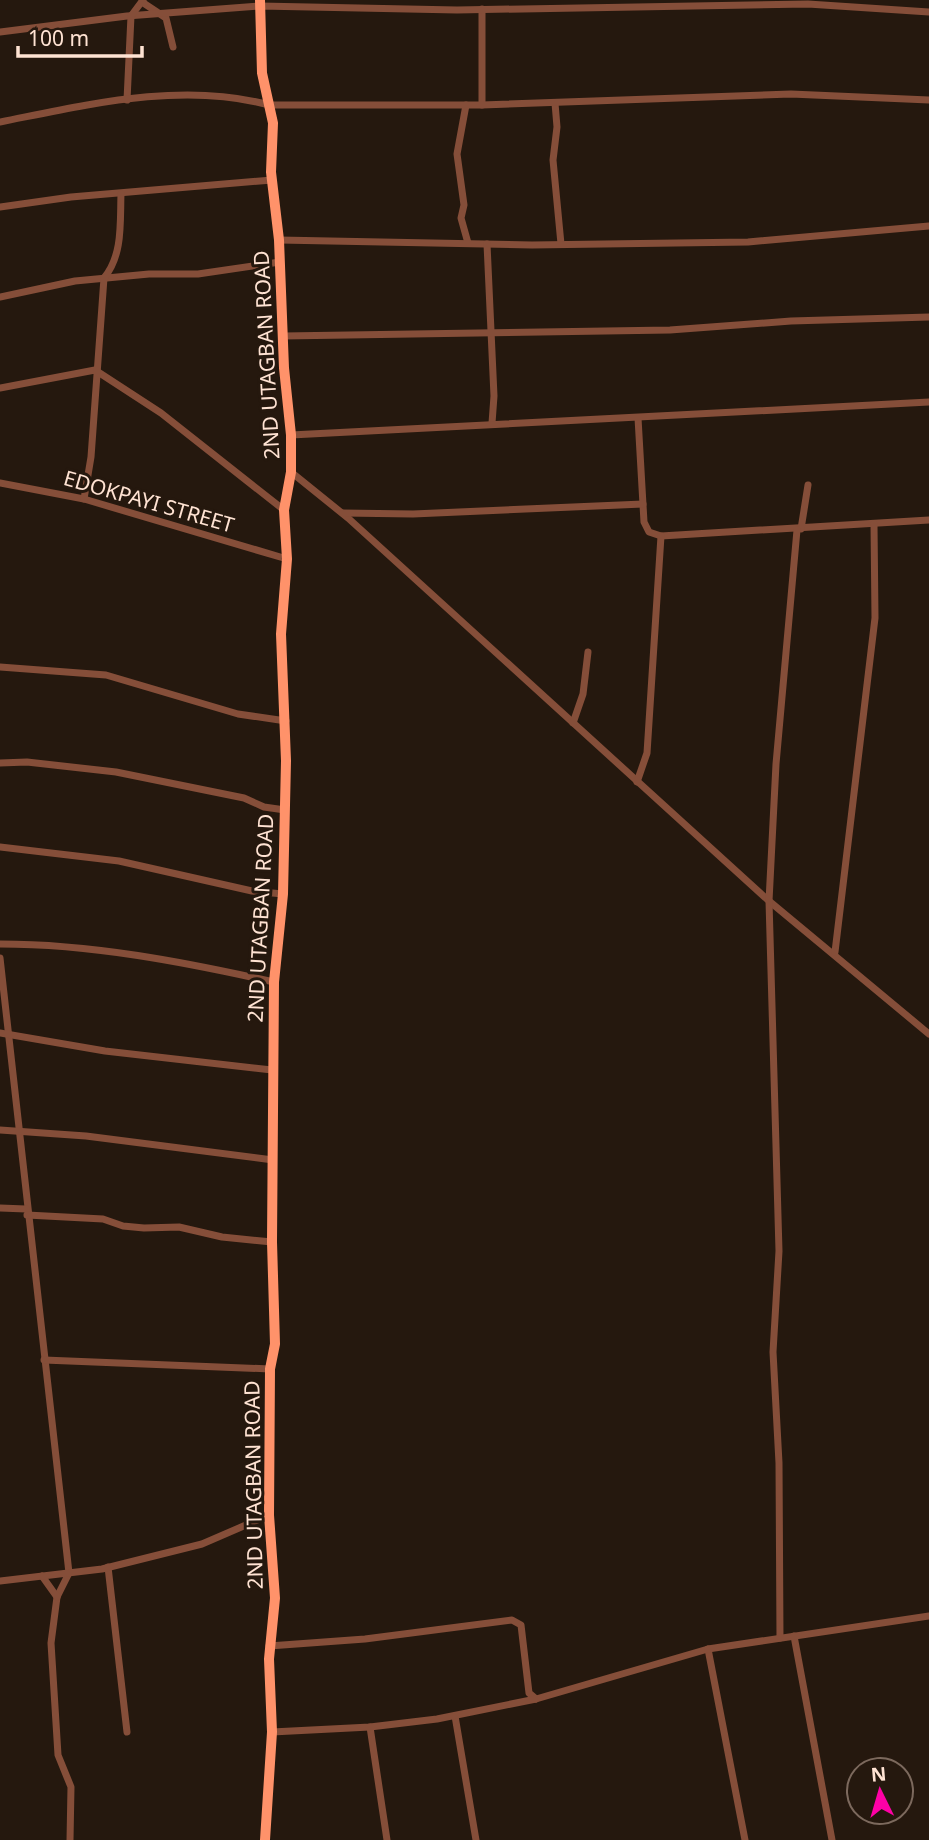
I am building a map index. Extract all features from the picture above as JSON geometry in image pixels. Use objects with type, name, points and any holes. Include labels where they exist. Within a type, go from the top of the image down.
[{"type":"street","points":[[457,0],[457,10]]},
{"type":"street","points":[[127,100],[131,16],[143,1],[166,18],[173,47]]},
{"type":"street","points":[[0,32],[260,3],[367,4],[457,10],[539,4],[808,4],[929,12]]},
{"type":"street","name":"2ND UTAGBAN ROAD","points":[[260,3],[262,73],[273,123],[272,180],[279,240],[291,435],[291,472],[284,510],[287,559],[281,634],[286,721],[283,894],[274,982],[272,1070],[275,1344],[270,1369],[269,1515],[275,1598],[269,1646],[272,1732],[265,1840]]},
{"type":"street","points":[[482,9],[482,105]]},
{"type":"street","points":[[0,122],[127,100],[184,95],[237,96],[269,105],[482,105],[791,94],[929,100]]},
{"type":"street","points":[[555,103],[557,127],[553,160],[561,244]]},
{"type":"street","points":[[466,105],[457,154],[464,205],[461,218],[468,243]]},
{"type":"street","points":[[0,207],[272,180]]},
{"type":"street","points":[[84,499],[91,457],[95,370],[104,278],[111,269],[117,252],[121,194]]},
{"type":"street","points":[[279,240],[487,244],[748,242],[929,226]]},
{"type":"street","points":[[487,244],[492,423]]},
{"type":"street","points":[[0,297],[104,278],[198,274],[280,262]]},
{"type":"street","points":[[283,336],[670,330],[791,321],[929,317]]},
{"type":"street","points":[[0,388],[95,370],[161,413],[284,510]]},
{"type":"street","points":[[291,435],[929,402]]},
{"type":"street","points":[[638,418],[644,522],[649,533],[661,536],[929,520]]},
{"type":"street","points":[[291,472],[342,513],[769,901],[929,1034]]},
{"type":"street","name":"EDOKPAYI STREET","points":[[0,482],[84,499],[287,559]]},
{"type":"street","points":[[779,1638],[779,1463],[773,1352],[779,1251],[769,901],[776,764],[799,529],[808,485]]},
{"type":"street","points":[[342,513],[413,514],[643,504]]},
{"type":"street","points":[[835,952],[875,618],[874,524]]},
{"type":"street","points":[[638,782],[647,753],[661,536]]},
{"type":"street","points":[[573,723],[583,694],[589,652]]},
{"type":"street","points":[[0,667],[106,675],[238,714],[286,721]]},
{"type":"street","points":[[0,763],[27,762],[116,772],[244,798],[264,807],[285,810]]},
{"type":"street","points":[[0,847],[119,861],[252,891],[283,894]]},
{"type":"street","points":[[0,944],[79,948],[198,965],[274,982]]},
{"type":"street","points":[[0,958],[26,1212],[69,1573],[57,1597],[51,1672],[56,1690],[58,1755],[71,1787],[70,1840]]},
{"type":"street","points":[[0,1033],[224,1067],[272,1070]]},
{"type":"street","points":[[0,1130],[19,1129],[273,1160]]},
{"type":"street","points":[[0,1208],[103,1219],[123,1226],[179,1227],[232,1239],[272,1242]]},
{"type":"street","points":[[44,1360],[270,1369]]},
{"type":"street","points":[[0,1581],[108,1567],[202,1544],[269,1515]]},
{"type":"street","points":[[108,1567],[127,1732]]},
{"type":"street","points":[[42,1576],[57,1597]]},
{"type":"street","points":[[272,1732],[370,1727],[454,1716],[536,1699],[708,1649],[929,1616]]},
{"type":"street","points":[[269,1646],[365,1639],[512,1620],[521,1625],[529,1693],[536,1699]]},
{"type":"street","points":[[793,1636],[832,1840]]},
{"type":"street","points":[[708,1649],[745,1840]]},
{"type":"street","points":[[454,1716],[476,1840]]},
{"type":"street","points":[[370,1727],[387,1840]]}]
